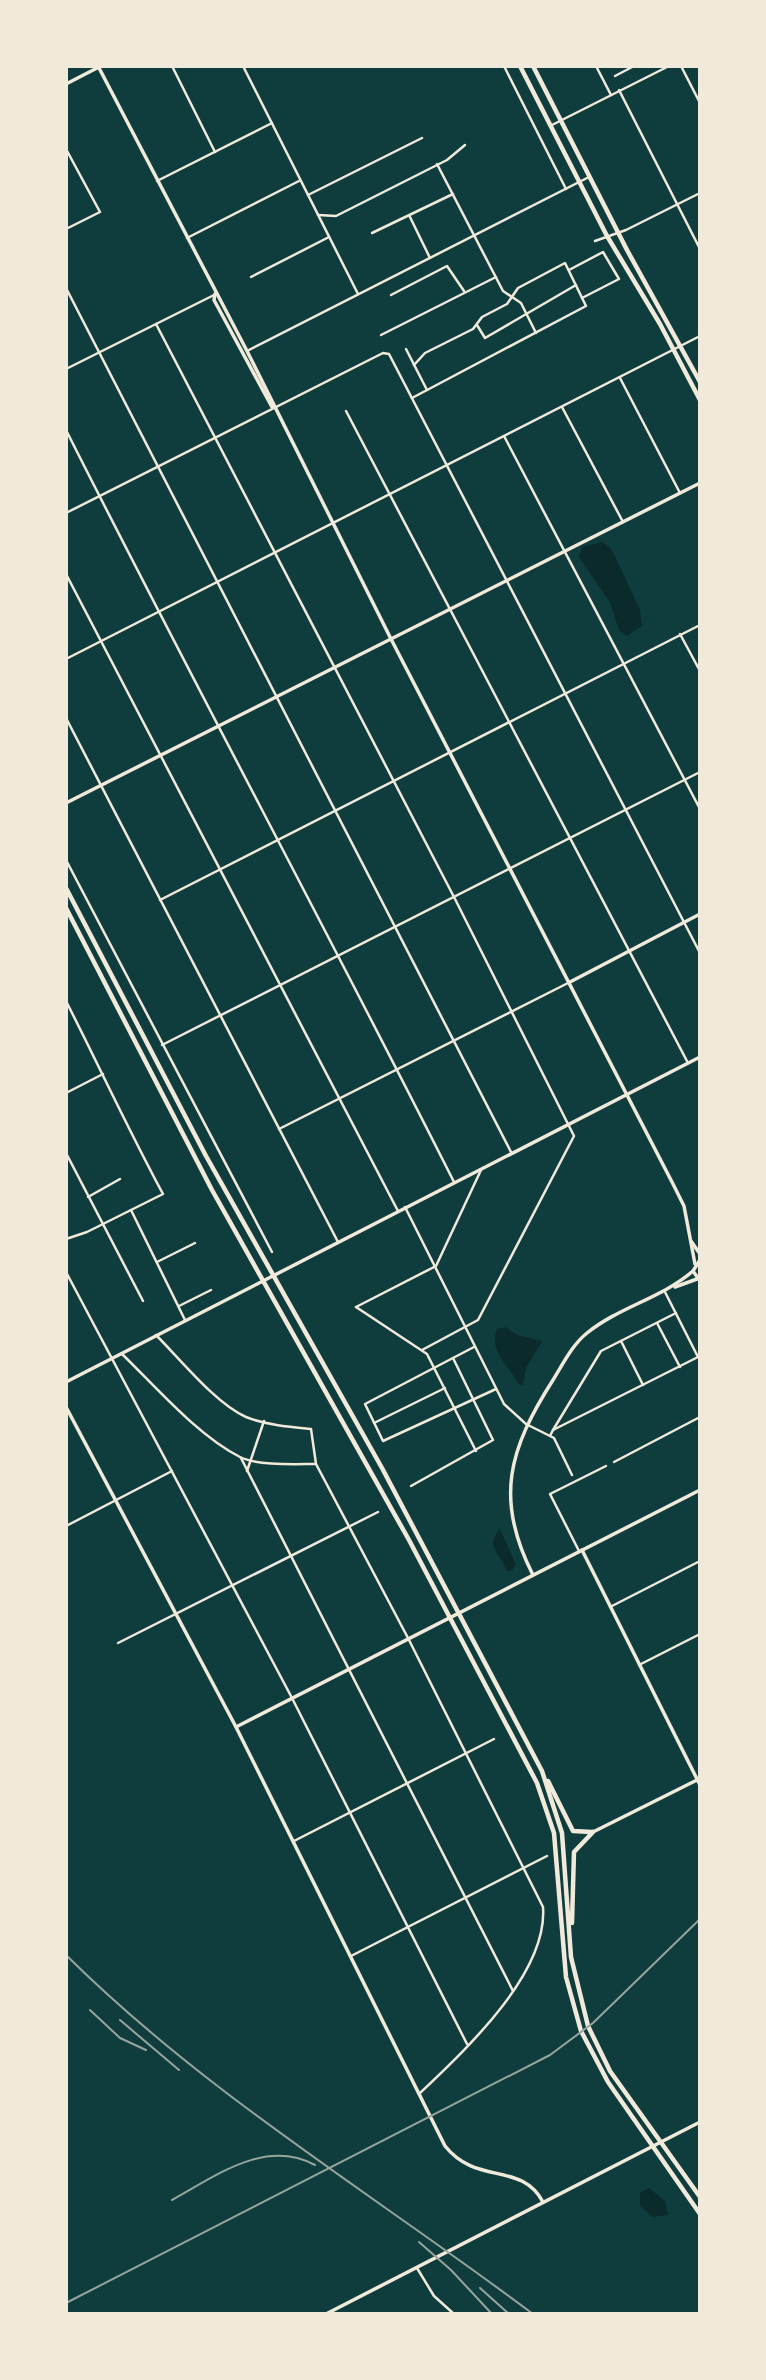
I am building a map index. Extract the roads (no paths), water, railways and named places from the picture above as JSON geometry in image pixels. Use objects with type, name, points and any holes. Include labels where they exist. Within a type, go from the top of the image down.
[{"type":"main road","points":[[520,66],[607,236],[673,349],[699,400]]},
{"type":"main road","points":[[533,66],[618,233],[699,382]]},
{"type":"main road","points":[[66,888],[128,1011],[272,1276],[382,1468],[573,1831],[593,1832]]},
{"type":"main road","points":[[66,908],[212,1190],[265,1279],[532,1772],[549,1815],[555,1851],[566,1977],[575,2015],[595,2060],[699,2214]]},
{"type":"main road","points":[[542,1771],[562,1833],[570,1938],[582,2009],[603,2059],[699,2197]]},
{"type":"main road","points":[[570,1938],[574,1852],[593,1832]]},
{"type":"street","points":[[172,66],[215,152]]},
{"type":"street","points":[[243,66],[358,294]]},
{"type":"street","points":[[504,66],[566,189]]},
{"type":"street","points":[[596,66],[611,94]]},
{"type":"street","points":[[615,76],[634,66]]},
{"type":"street","points":[[550,126],[669,66]]},
{"type":"street","points":[[681,66],[699,103]]},
{"type":"street","points":[[66,84],[99,67],[684,1206],[697,1262],[693,1272],[665,1292],[586,1334],[570,1353],[526,1424],[514,1457],[511,1494],[518,1542],[533,1575]]},
{"type":"street","points":[[619,90],[699,249]]},
{"type":"street","points":[[157,181],[272,123]]},
{"type":"street","points":[[308,195],[422,138]]},
{"type":"street","points":[[318,215],[336,216],[437,164],[465,145]]},
{"type":"street","points":[[66,149],[100,212],[66,229]]},
{"type":"street","points":[[437,164],[505,294],[521,303],[536,333]]},
{"type":"street","points":[[247,351],[589,177]]},
{"type":"street","points":[[187,238],[300,180]]},
{"type":"street","points":[[595,241],[618,233],[699,193]]},
{"type":"street","points":[[372,233],[453,194]]},
{"type":"street","points":[[409,215],[430,258]]},
{"type":"street","points":[[251,277],[329,237]]},
{"type":"street","points":[[569,270],[603,252],[619,279],[582,298]]},
{"type":"street","points":[[412,398],[586,306],[565,263],[518,288],[507,304],[482,317],[477,325],[425,353],[414,365]]},
{"type":"street","points":[[391,295],[447,266],[464,291]]},
{"type":"street","points":[[381,335],[430,312],[444,300],[496,277]]},
{"type":"street","points":[[477,325],[485,338],[576,285]]},
{"type":"street","points":[[66,288],[511,1152]]},
{"type":"street","points":[[66,369],[215,294]]},
{"type":"street","points":[[215,294],[214,300],[241,354],[274,409]]},
{"type":"street","points":[[156,324],[273,555],[454,897],[574,1136],[478,1320],[422,1350]]},
{"type":"street","points":[[66,659],[699,336]]},
{"type":"street","points":[[406,349],[427,390]]},
{"type":"street","points":[[66,513],[387,353],[508,581],[699,953]]},
{"type":"street","points":[[620,377],[680,493]]},
{"type":"street","points":[[562,406],[623,522]]},
{"type":"street","points":[[346,411],[688,1063]]},
{"type":"street","points":[[66,430],[157,613],[340,955],[454,1182]]},
{"type":"street","points":[[504,436],[699,809]]},
{"type":"street","points":[[66,803],[699,483]]},
{"type":"street","points":[[66,574],[398,1212]]},
{"type":"street","points":[[160,900],[699,625]]},
{"type":"street","points":[[681,635],[699,671]]},
{"type":"street","points":[[66,718],[338,1242]]},
{"type":"street","points":[[162,1045],[699,772]]},
{"type":"street","points":[[66,860],[272,1252]]},
{"type":"street","points":[[279,1129],[699,914]]},
{"type":"street","points":[[66,1001],[103,1074],[118,1111],[163,1194],[102,1225],[66,1239]]},
{"type":"street","points":[[66,1382],[699,1057]]},
{"type":"street","points":[[66,1093],[103,1074]]},
{"type":"street","points":[[66,1153],[143,1301]]},
{"type":"street","points":[[476,1451],[435,1368],[422,1350],[356,1307],[436,1266],[481,1168]]},
{"type":"street","points":[[88,1197],[120,1179]]},
{"type":"street","points":[[405,1208],[508,1411],[550,1436],[572,1475]]},
{"type":"street","points":[[131,1210],[186,1320]]},
{"type":"street","points":[[690,1240],[699,1254]]},
{"type":"street","points":[[157,1262],[195,1243]]},
{"type":"street","points":[[66,1272],[292,1698],[467,2044]]},
{"type":"street","points":[[670,1288],[698,1280],[693,1272]]},
{"type":"street","points":[[178,1306],[211,1290]]},
{"type":"street","points":[[554,1430],[699,1357],[665,1292]]},
{"type":"street","points":[[550,1436],[598,1356],[676,1313]]},
{"type":"street","points":[[657,1323],[680,1367]]},
{"type":"street","points":[[156,1335],[218,1395],[245,1416],[311,1429],[316,1464],[408,1638],[543,1907],[542,1924],[532,1958],[513,1991],[419,2094]]},
{"type":"street","points":[[621,1341],[643,1385]]},
{"type":"street","points":[[474,1347],[366,1404],[383,1441],[496,1389]]},
{"type":"street","points":[[122,1353],[197,1427],[241,1458],[285,1464],[316,1464]]},
{"type":"street","points":[[411,1486],[494,1440],[453,1358]]},
{"type":"street","points":[[374,1423],[445,1388]]},
{"type":"street","points":[[66,1407],[173,1614],[236,1727],[445,2146],[458,2161],[483,2173],[524,2181],[543,2202]]},
{"type":"street","points":[[614,1462],[699,1417]]},
{"type":"street","points":[[247,1471],[264,1421]]},
{"type":"street","points":[[241,1458],[351,1668],[513,1991]]},
{"type":"street","points":[[606,1466],[550,1494],[610,1606],[699,1785]]},
{"type":"street","points":[[66,1526],[172,1471]]},
{"type":"street","points":[[236,1727],[699,1490]]},
{"type":"street","points":[[118,1643],[378,1512]]},
{"type":"street","points":[[610,1606],[699,1561]]},
{"type":"street","points":[[639,1665],[699,1634]]},
{"type":"street","points":[[294,1841],[494,1739]]},
{"type":"street","points":[[593,1832],[697,1780]]},
{"type":"street","points":[[351,1956],[547,1856]]},
{"type":"street","points":[[326,2314],[699,2123]]},
{"type":"street","points":[[417,2267],[434,2296],[454,2314]]},
{"type":"water","points":[[602,542],[611,548],[640,610],[642,626],[627,636],[619,630],[610,603],[579,557],[582,547]]},
{"type":"water","points":[[505,1327],[517,1335],[542,1341],[526,1368],[523,1385],[518,1384],[495,1345],[497,1329]]},
{"type":"water","points":[[500,1529],[516,1565],[511,1571],[507,1571],[495,1550],[495,1535]]},
{"type":"water","points":[[649,2188],[665,2201],[668,2215],[652,2217],[640,2205],[640,2193]]},
{"type":"railway","points":[[66,2303],[550,2055],[593,2023],[700,1919]]},
{"type":"railway","points":[[66,1955],[120,2005],[234,2099],[533,2314]]},
{"type":"railway","points":[[90,2010],[120,2038],[146,2050]]},
{"type":"railway","points":[[120,2020],[179,2070]]},
{"type":"railway","points":[[172,2200],[223,2171],[259,2158],[296,2158],[315,2165]]},
{"type":"railway","points":[[419,2242],[451,2270],[492,2314]]},
{"type":"railway","points":[[480,2288],[509,2314]]}]
